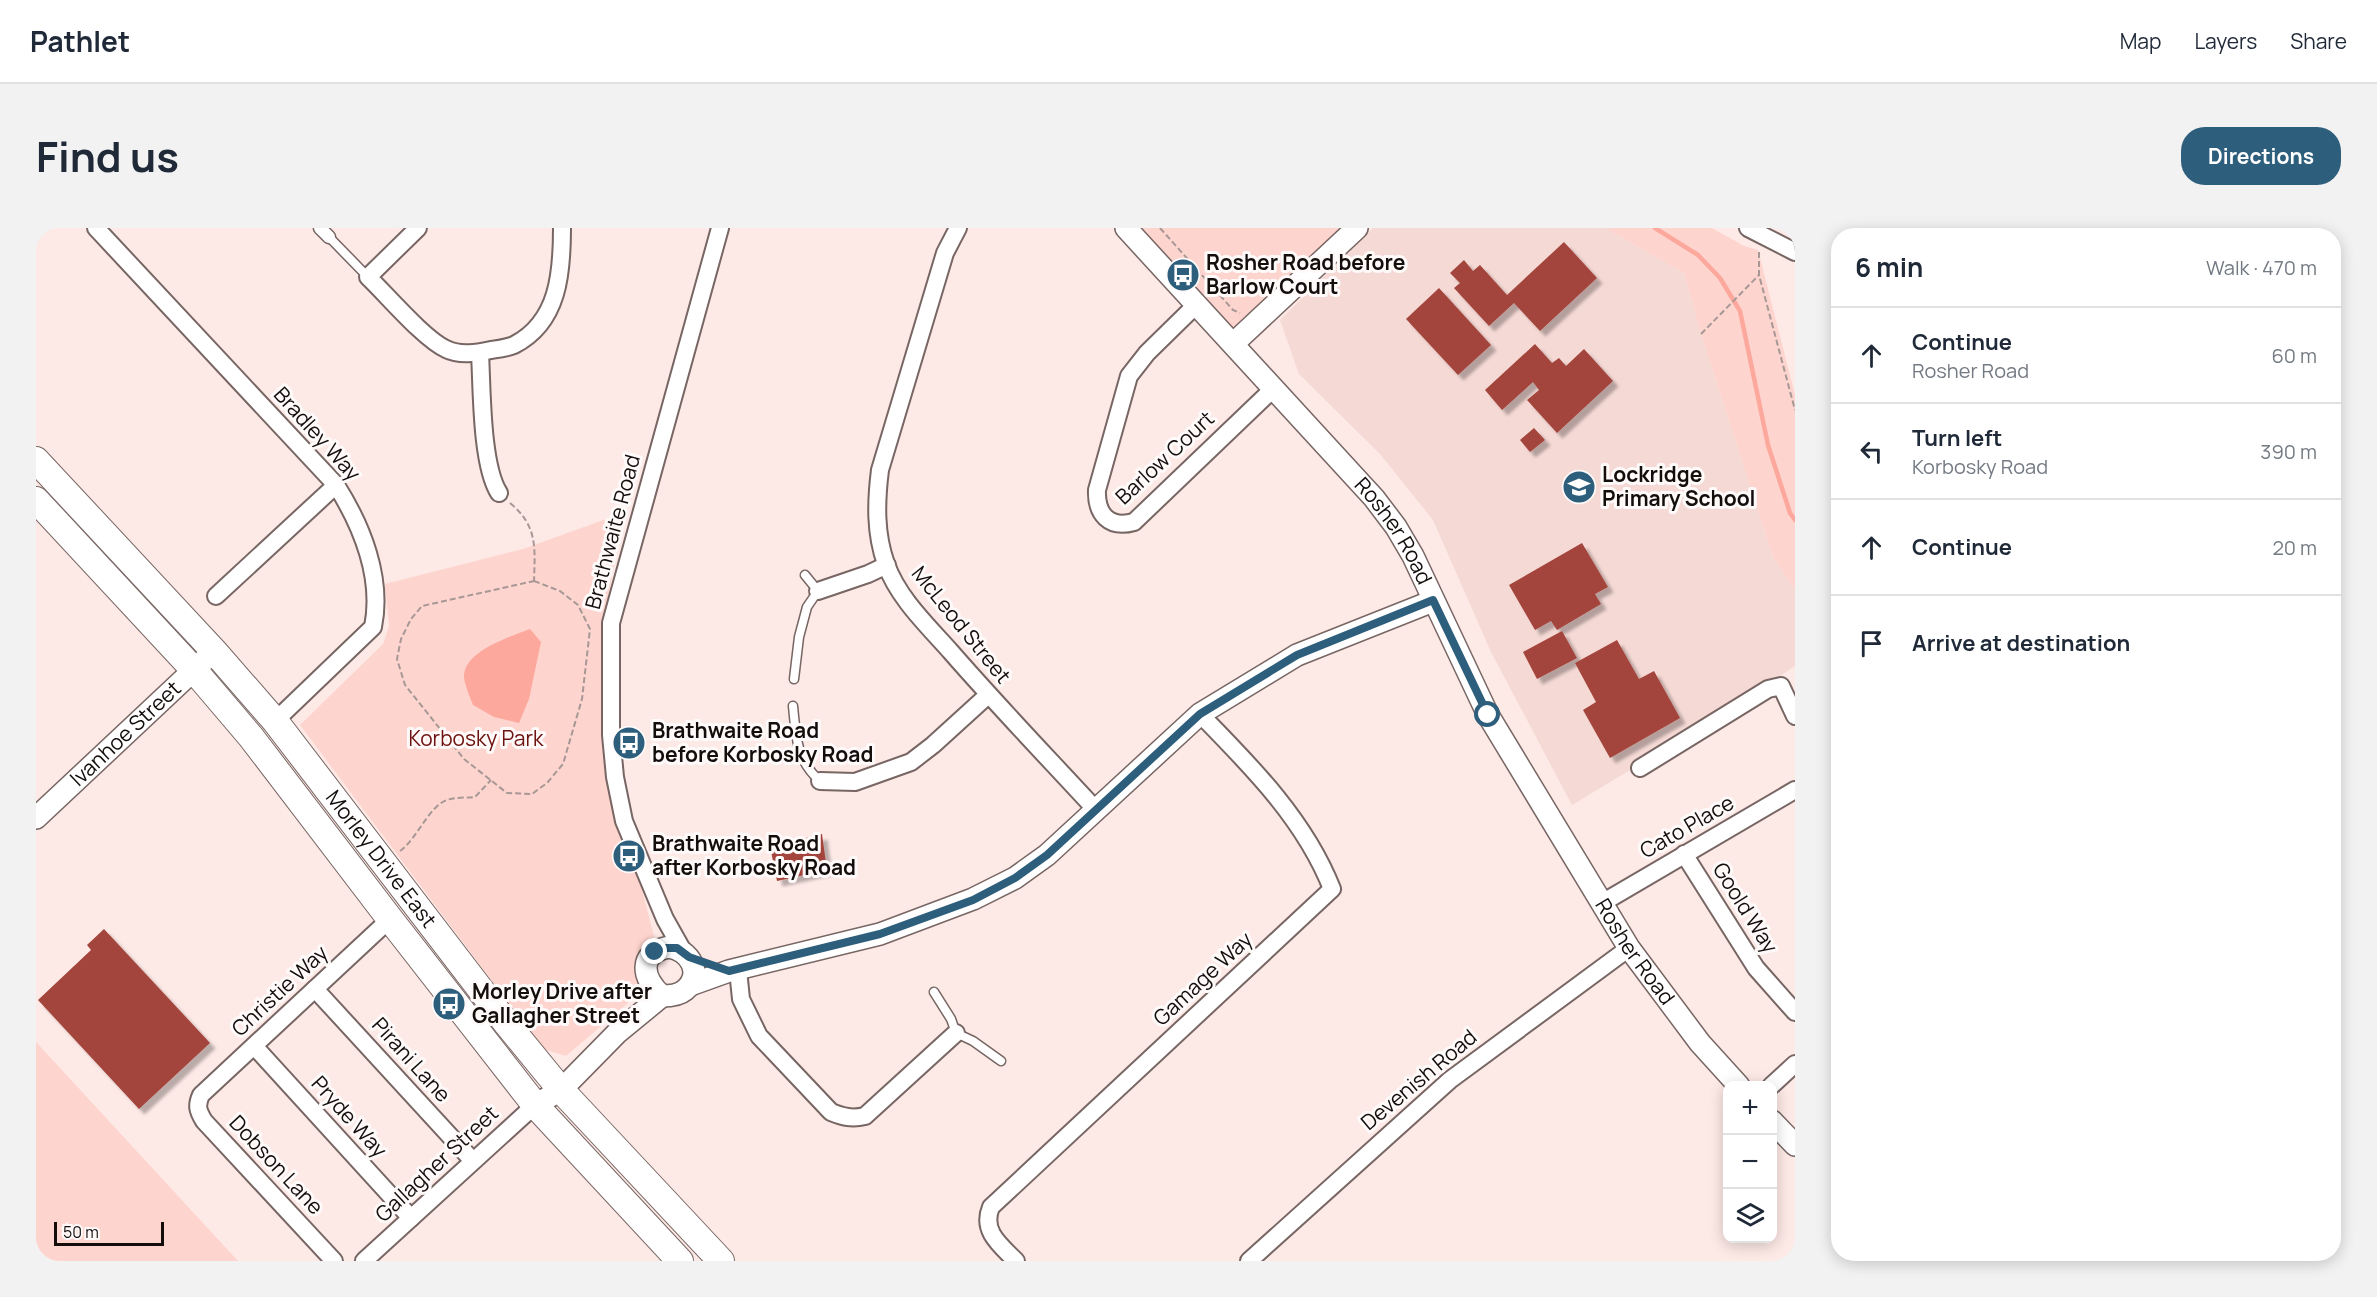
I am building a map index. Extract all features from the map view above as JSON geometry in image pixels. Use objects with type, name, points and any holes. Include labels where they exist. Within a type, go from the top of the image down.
[{"type":"main road","name":"Morley Drive East","points":[[36,460],[214,651],[275,721],[507,1024],[556,1084],[721,1261]]},
{"type":"main road","name":"Morley Drive East","points":[[36,500],[252,736],[390,919],[535,1105],[680,1261]]},
{"type":"street","name":"Bradley Way","points":[[96,228],[336,485],[354,514],[375,578],[376,613],[373,627],[275,721]]},
{"type":"street","points":[[418,228],[368,277],[431,339],[446,350],[463,353],[480,353],[513,345],[535,328],[550,309],[558,286],[562,228]]},
{"type":"street","name":"Brathwaite Road","points":[[686,954],[665,919],[624,821],[615,777],[611,735],[611,623],[720,228]]},
{"type":"street","name":"McLeod Street","points":[[958,228],[945,253],[880,470],[876,502],[877,524],[886,565],[900,591],[917,613],[988,695],[1096,810]]},
{"type":"street","name":"Rosher Road","points":[[1126,228],[1374,498],[1396,527],[1413,556],[1488,715],[1629,948],[1700,1043],[1734,1081]]},
{"type":"street","points":[[1234,343],[1357,228]]},
{"type":"street","points":[[1754,231],[1795,252]]},
{"type":"street","name":"Barlow Court","points":[[1197,304],[1147,353],[1129,376],[1097,490],[1098,510],[1114,523],[1134,522],[1274,388]]},
{"type":"street","points":[[480,353],[487,462],[493,484],[499,493]]},
{"type":"street","points":[[216,596],[336,485]]},
{"type":"street","points":[[818,591],[886,565]]},
{"type":"street","points":[[535,1105],[622,1011],[656,991],[678,994],[690,985],[734,970],[880,934],[973,900],[1015,878],[1047,855],[1200,714],[1297,655],[1433,600]]},
{"type":"street","name":"Ivanhoe Street","points":[[39,808],[214,651]]},
{"type":"street","points":[[1640,768],[1768,689],[1781,686],[1795,716]]},
{"type":"street","points":[[820,781],[855,782],[911,762],[988,695]]},
{"type":"street","name":"Gamage Way","points":[[1016,1261],[988,1229],[987,1218],[991,1207],[1332,890],[1325,871],[1279,798],[1200,714]]},
{"type":"street","name":"Cato Place","points":[[1602,903],[1795,790]]},
{"type":"street","name":"Goold Way","points":[[1684,854],[1756,968],[1795,1012]]},
{"type":"street","name":"Christie Way","points":[[201,1095],[390,919]]},
{"type":"street","name":"Brathwaite Road","points":[[662,948],[665,919]]},
{"type":"street","points":[[656,991],[645,972],[646,964],[650,957],[662,948],[677,948],[686,954],[734,970]]},
{"type":"street","name":"Devenish Road","points":[[1249,1261],[1450,1080],[1629,948]]},
{"type":"street","points":[[686,954],[694,971],[690,985]]},
{"type":"street","points":[[734,970],[741,999],[759,1036],[831,1112],[840,1116],[855,1118],[865,1116],[956,1033]]},
{"type":"street","name":"Pirani Lane","points":[[315,989],[473,1161]]},
{"type":"street","name":"Pryde Way","points":[[254,1046],[411,1218]]},
{"type":"street","points":[[1776,1081],[1795,1064]]},
{"type":"street","name":"Dobson Lane","points":[[201,1095],[197,1103],[198,1112],[204,1121],[334,1261]]},
{"type":"street","name":"Gallagher Street","points":[[370,1259],[411,1218],[535,1105]]},
{"type":"street","points":[[1777,1126],[1795,1146]]},
{"type":"lane","points":[[325,233],[368,277]]},
{"type":"lane","points":[[794,679],[799,637],[807,608],[818,591],[805,575]]},
{"type":"lane","points":[[793,706],[801,755],[807,769],[820,781]]},
{"type":"lane","points":[[934,992],[951,1019],[956,1033],[973,1041],[1001,1061]]},
{"type":"path","points":[[1160,228],[1233,310],[1245,315],[1257,312],[1262,318]]},
{"type":"path","points":[[1754,231],[1759,275],[1795,410]]},
{"type":"path","points":[[1701,334],[1759,275]]},
{"type":"path","points":[[499,493],[520,511],[530,524],[535,548],[534,581]]},
{"type":"path","points":[[534,581],[560,591],[578,605],[590,629],[582,699],[563,764],[547,783],[532,794],[507,793],[464,759],[405,685],[397,659],[401,639],[422,606],[534,581]]},
{"type":"path","points":[[400,851],[409,845],[438,804],[448,799],[475,797],[491,780]]},
{"type":"shaded area","name":"Lockridge Primary School","points":[[1373,228],[1605,228],[1684,273],[1701,334],[1773,557],[1795,590],[1795,666],[1708,723],[1572,805],[1491,652],[1433,520],[1380,454],[1299,374],[1280,320]]},
{"type":"shaded area","points":[[530,629],[541,642],[529,699],[519,723],[494,717],[473,705],[464,677],[466,668],[479,652]]},
{"type":"green space","points":[[1139,228],[1358,228],[1238,341]]},
{"type":"green space","points":[[1605,228],[1712,228],[1744,246],[1758,250],[1795,395],[1795,590],[1773,557],[1701,334],[1684,273]]},
{"type":"green space","name":"Korbosky Park","points":[[623,513],[604,622],[609,765],[654,936],[643,990],[566,1056],[543,1049],[300,725],[383,644],[389,626],[385,584],[523,549]]},
{"type":"green space","points":[[36,1042],[238,1261],[36,1261]]},
{"type":"building","points":[[1564,242],[1597,278],[1540,331],[1514,303],[1489,326],[1454,288],[1460,283],[1450,273],[1464,260],[1473,271],[1480,265],[1507,295]]},
{"type":"building","points":[[1439,288],[1491,345],[1458,375],[1406,319]]},
{"type":"building","points":[[1535,344],[1552,363],[1559,358],[1566,366],[1584,349],[1613,381],[1557,433],[1527,400],[1539,390],[1533,382],[1502,410],[1485,390]]},
{"type":"building","points":[[1534,428],[1545,440],[1530,452],[1520,440]]},
{"type":"building","points":[[1582,543],[1608,587],[1595,594],[1601,604],[1557,630],[1551,621],[1535,630],[1509,585]]},
{"type":"building","points":[[1562,631],[1577,658],[1537,679],[1523,652]]},
{"type":"building","points":[[1617,640],[1639,679],[1654,671],[1680,718],[1610,758],[1583,710],[1596,702],[1575,663]]},
{"type":"building","points":[[822,834],[827,870],[777,881],[771,851],[807,843],[806,838]]},
{"type":"building","points":[[104,929],[210,1043],[139,1109],[38,1000],[91,950],[87,945]]},
{"type":"waterway","points":[[1655,228],[1698,255],[1720,278],[1740,311],[1768,445],[1790,513],[1795,520]]},
{"type":"place","name":"Rosher Road before Barlow Court","points":[[1183,275]]},
{"type":"place","name":"Lockridge Primary School","points":[[1579,487]]},
{"type":"place","name":"Brathwaite Road before Korbosky Road","points":[[629,743]]},
{"type":"place","name":"Brathwaite Road after Korbosky Road","points":[[629,856]]},
{"type":"place","name":"Morley Drive after Gallagher Street","points":[[449,1004]]},
{"type":"route","points":[[655,952],[662,948],[677,948],[689,957],[729,971],[738,970],[880,934],[973,900],[1015,878],[1047,855],[1200,714],[1297,655],[1433,600],[1488,715]]}]
